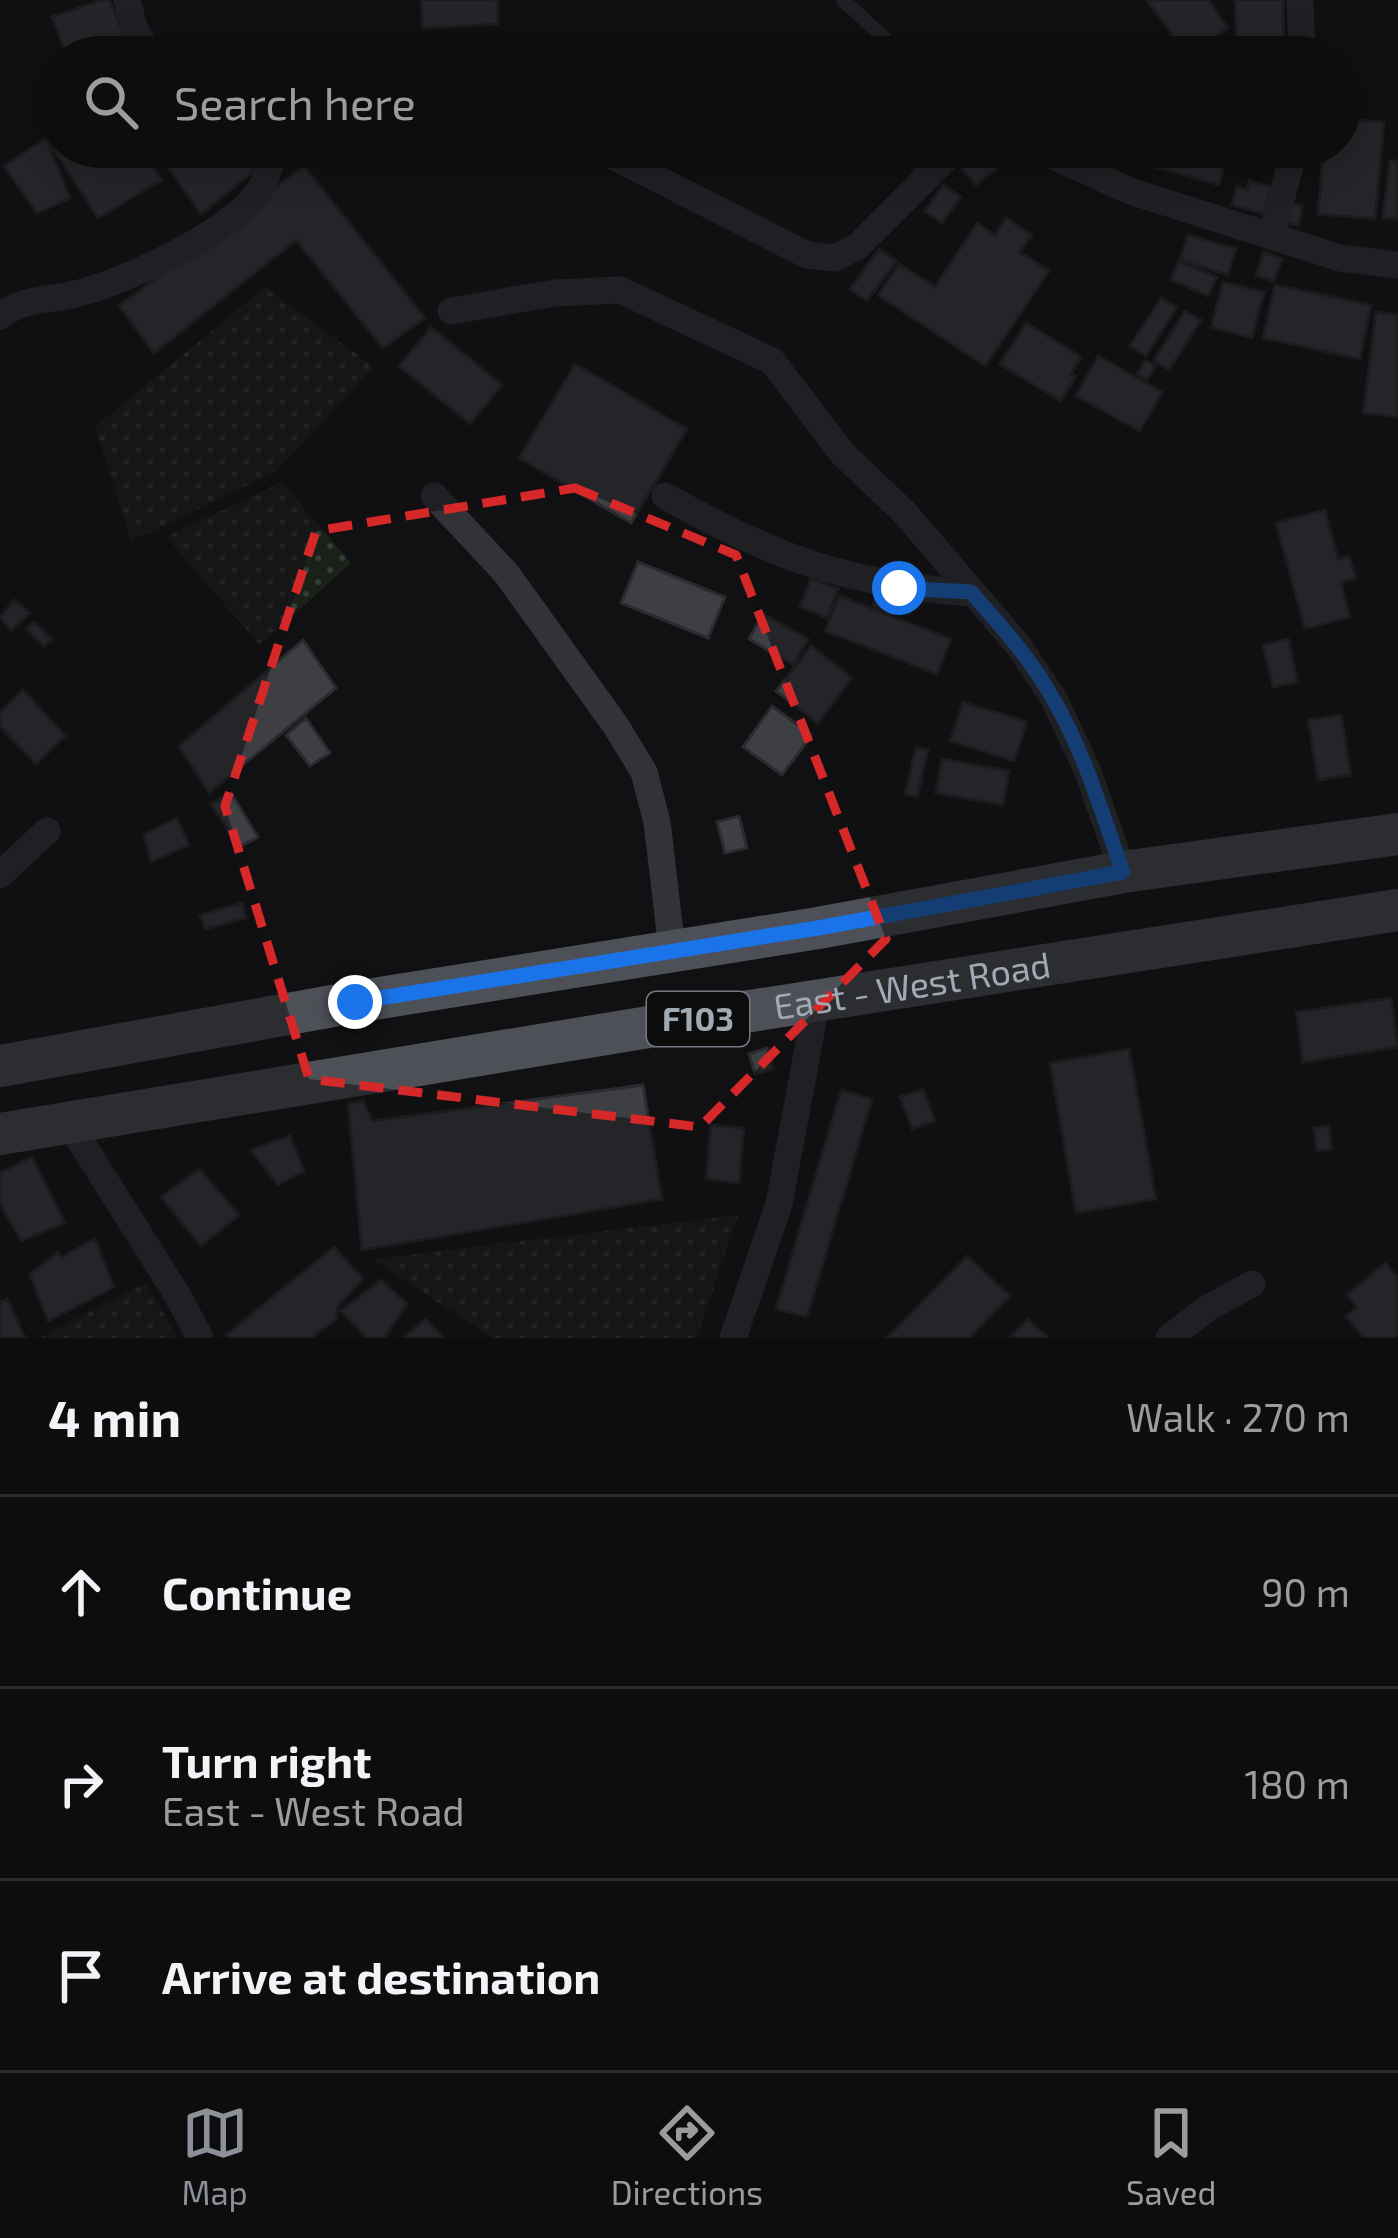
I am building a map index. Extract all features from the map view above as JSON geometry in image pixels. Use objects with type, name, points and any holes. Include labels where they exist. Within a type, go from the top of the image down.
[{"type":"main road","name":"East - West Road","points":[[2,1064],[818,928],[1123,872],[1398,834]]},
{"type":"main road","name":"East - West Road","points":[[0,1134],[1398,910]]},
{"type":"street","points":[[127,0],[139,36]]},
{"type":"street","points":[[1300,0],[1301,36]]},
{"type":"street","points":[[0,279],[10,309],[75,294],[154,267],[245,207],[261,189],[268,168]]},
{"type":"street","points":[[636,168],[806,255],[835,258],[858,246],[936,168]]},
{"type":"street","points":[[1079,168],[1130,191],[1340,258],[1398,265]]},
{"type":"street","points":[[1272,234],[1289,168]]},
{"type":"street","points":[[451,311],[555,293],[620,290],[772,361],[843,454],[905,513],[1018,645],[1054,699],[1088,772],[1123,872]]},
{"type":"street","points":[[434,496],[506,573],[616,725],[644,772],[657,822],[672,949]]},
{"type":"street","points":[[664,496],[734,535],[808,566],[899,588],[971,592]]},
{"type":"street","points":[[0,875],[47,831]]},
{"type":"street","points":[[733,1338],[778,1204],[817,1000]]},
{"type":"street","points":[[69,1123],[200,1338]]},
{"type":"street","points":[[1169,1338],[1208,1308],[1252,1284]]},
{"type":"lane","points":[[842,0],[882,36]]},
{"type":"highlighted area","points":[[575,488],[736,555],[886,939],[700,1127],[309,1079],[225,806],[316,531]]},
{"type":"shaded area","points":[[265,287],[374,367],[277,471],[131,541],[95,427]]},
{"type":"shaded area","points":[[282,482],[351,563],[260,645],[166,537]]},
{"type":"shaded area","points":[[738,1215],[697,1338],[493,1338],[372,1259]]},
{"type":"shaded area","points":[[146,1283],[178,1338],[39,1338]]},
{"type":"building","points":[[109,0],[125,36],[59,36],[52,17]]},
{"type":"building","points":[[421,0],[497,0],[498,24],[423,28]]},
{"type":"building","points":[[1147,0],[1208,0],[1228,28],[1217,36],[1173,36]]},
{"type":"building","points":[[1235,0],[1283,0],[1284,36],[1236,36]]},
{"type":"building","points":[[1362,120],[1384,122],[1375,219],[1318,214],[1322,168],[1362,168]]},
{"type":"building","points":[[36,145],[36,168],[58,168],[70,198],[37,213],[4,166]]},
{"type":"building","points":[[1390,161],[1398,161],[1398,219],[1383,218]]},
{"type":"building","points":[[66,168],[154,168],[162,180],[98,218]]},
{"type":"building","points":[[168,168],[252,168],[254,171],[201,214]]},
{"type":"building","points":[[306,168],[425,318],[383,348],[296,240],[154,353],[119,306]]},
{"type":"building","points":[[963,168],[997,168],[976,185]]},
{"type":"building","points":[[1158,168],[1223,168],[1219,185]]},
{"type":"building","points":[[1249,181],[1271,187],[1264,214],[1232,205],[1237,187],[1247,190]]},
{"type":"building","points":[[943,185],[961,197],[942,223],[925,211]]},
{"type":"building","points":[[1289,203],[1302,205],[1299,225],[1286,223]]},
{"type":"building","points":[[1006,218],[1032,235],[1020,252],[1049,271],[985,366],[878,295],[899,264],[935,287],[977,223],[995,235]]},
{"type":"building","points":[[1188,235],[1236,249],[1228,275],[1180,260]]},
{"type":"building","points":[[879,249],[896,261],[867,301],[850,289]]},
{"type":"building","points":[[1264,252],[1282,259],[1274,281],[1256,275]]},
{"type":"building","points":[[1179,261],[1217,277],[1208,296],[1171,280]]},
{"type":"building","points":[[1223,282],[1264,292],[1252,338],[1211,327]]},
{"type":"building","points":[[1275,285],[1371,305],[1360,359],[1263,338]]},
{"type":"building","points":[[1161,298],[1177,307],[1146,356],[1130,346]]},
{"type":"building","points":[[1185,311],[1201,320],[1169,370],[1154,360]]},
{"type":"building","points":[[1376,312],[1398,315],[1398,417],[1363,413]]},
{"type":"building","points":[[1026,323],[1081,357],[1061,401],[1000,364]]},
{"type":"building","points":[[431,327],[502,385],[470,424],[399,366]]},
{"type":"building","points":[[1098,356],[1162,392],[1140,431],[1076,396]]},
{"type":"building","points":[[1145,360],[1156,366],[1147,380],[1137,374]]},
{"type":"building","points":[[575,364],[687,429],[631,523],[519,458]]},
{"type":"building","points":[[1325,510],[1338,559],[1349,556],[1356,578],[1341,582],[1350,617],[1305,629],[1276,523]]},
{"type":"building","points":[[638,562],[725,597],[708,638],[621,603]]},
{"type":"building","points":[[811,578],[838,589],[827,618],[800,607]]},
{"type":"building","points":[[839,596],[951,639],[937,674],[825,631]]},
{"type":"building","points":[[877,596],[897,604],[893,613],[873,605]]},
{"type":"building","points":[[14,600],[30,613],[11,630],[0,617]]},
{"type":"building","points":[[763,614],[808,639],[793,665],[749,639]]},
{"type":"building","points":[[34,622],[52,640],[44,646],[26,629]]},
{"type":"building","points":[[1288,639],[1298,682],[1273,687],[1263,645]]},
{"type":"building","points":[[303,640],[336,688],[209,793],[179,746]]},
{"type":"building","points":[[811,646],[852,678],[818,723],[776,691]]},
{"type":"building","points":[[23,690],[65,736],[36,764],[0,726],[0,712]]},
{"type":"building","points":[[963,702],[1027,722],[1014,761],[950,741]]},
{"type":"building","points":[[772,706],[812,735],[782,775],[743,747]]},
{"type":"building","points":[[1341,715],[1351,775],[1318,780],[1308,720]]},
{"type":"building","points":[[306,718],[330,753],[310,766],[286,735]]},
{"type":"building","points":[[916,747],[928,750],[917,797],[905,794]]},
{"type":"building","points":[[942,759],[1009,771],[1003,805],[936,793]]},
{"type":"building","points":[[231,793],[258,837],[239,847],[211,804]]},
{"type":"building","points":[[739,816],[747,848],[725,853],[717,822]]},
{"type":"building","points":[[177,818],[189,845],[151,862],[144,834]]},
{"type":"building","points":[[242,903],[246,918],[205,929],[200,915]]},
{"type":"building","points":[[1391,998],[1398,1047],[1303,1062],[1296,1012]]},
{"type":"building","points":[[767,1048],[773,1069],[755,1074],[749,1054]]},
{"type":"building","points":[[1129,1049],[1156,1199],[1076,1213],[1050,1063]]},
{"type":"building","points":[[643,1085],[662,1199],[362,1250],[348,1104],[363,1101],[372,1121]]},
{"type":"building","points":[[923,1089],[935,1121],[912,1129],[900,1097]]},
{"type":"building","points":[[841,1090],[872,1099],[807,1317],[776,1309]]},
{"type":"building","points":[[711,1125],[744,1128],[739,1183],[706,1179]]},
{"type":"building","points":[[1329,1126],[1331,1149],[1317,1151],[1314,1128]]},
{"type":"building","points":[[290,1136],[304,1171],[278,1185],[251,1150]]},
{"type":"building","points":[[32,1157],[65,1223],[21,1241],[0,1203],[0,1173]]},
{"type":"building","points":[[199,1169],[239,1215],[201,1246],[161,1197]]},
{"type":"building","points":[[95,1239],[114,1287],[48,1321],[30,1274],[58,1252],[62,1257]]},
{"type":"building","points":[[334,1247],[363,1279],[338,1306],[336,1319],[311,1338],[228,1338],[226,1335]]},
{"type":"building","points":[[967,1256],[1010,1296],[969,1338],[887,1338]]},
{"type":"building","points":[[1385,1263],[1398,1278],[1398,1334],[1364,1338],[1346,1317],[1357,1307],[1347,1295]]},
{"type":"building","points":[[381,1280],[407,1304],[384,1338],[367,1338],[341,1311]]},
{"type":"building","points":[[7,1299],[25,1338],[0,1338],[0,1302]]},
{"type":"building","points":[[425,1319],[444,1338],[403,1338]]},
{"type":"building","points":[[1028,1319],[1048,1338],[1010,1338]]},
{"type":"route","points":[[355,1002],[818,928],[1123,872],[1088,772],[1054,699],[1018,645],[971,592],[899,588]]}]
